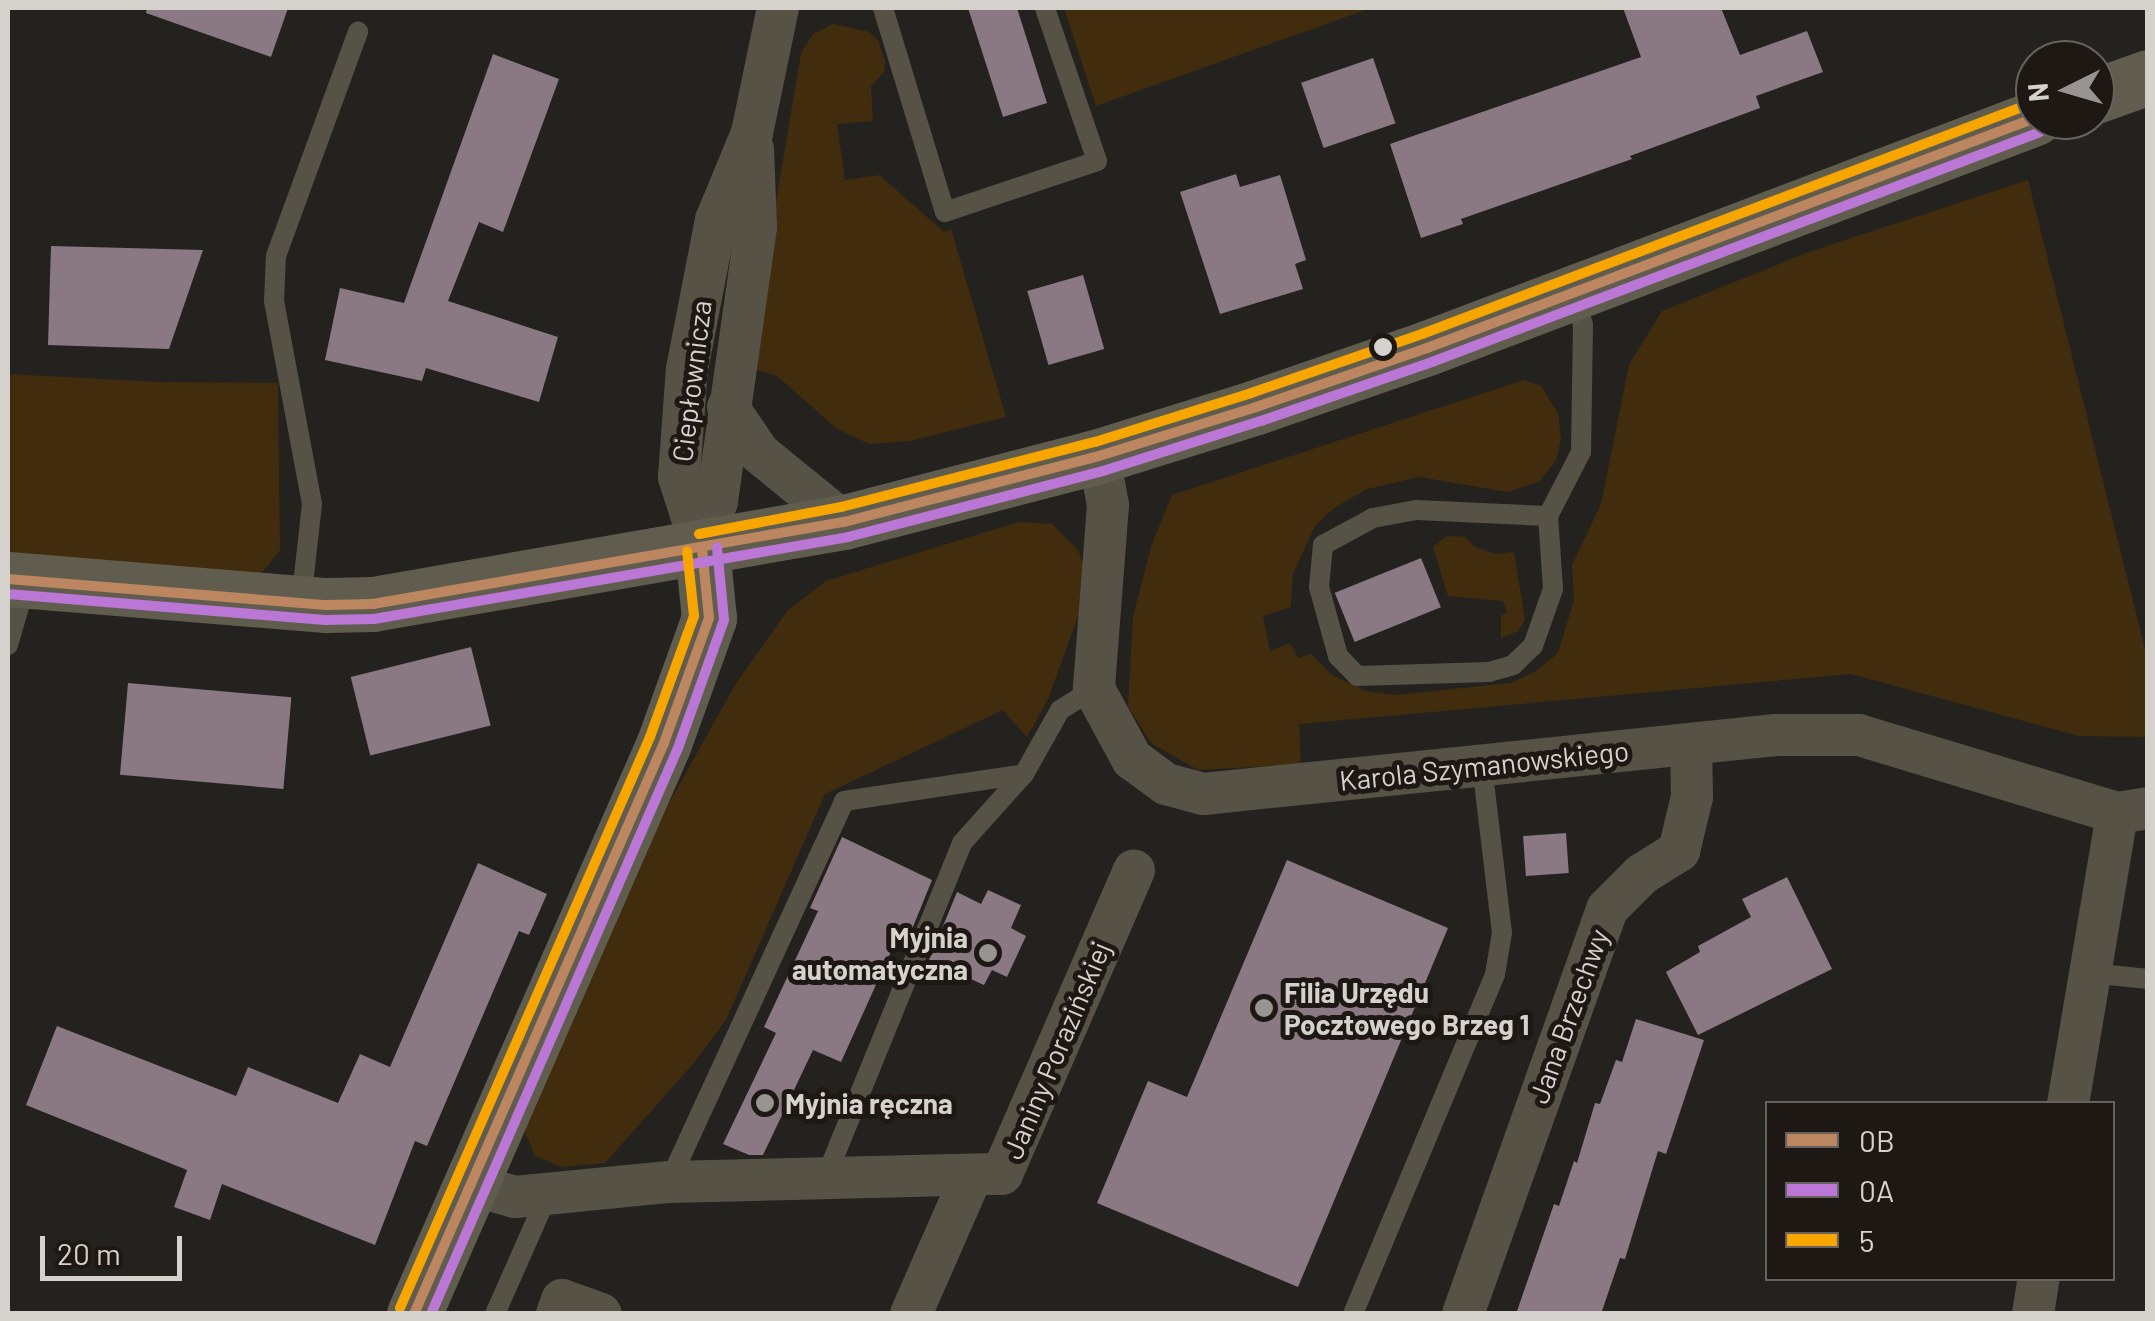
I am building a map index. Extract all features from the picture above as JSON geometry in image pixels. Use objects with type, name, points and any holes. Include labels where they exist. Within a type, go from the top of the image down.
[{"type":"street","name":"Ciepłownicza","points":[[702,549],[679,478],[687,369],[716,220],[752,133],[778,8]]},
{"type":"street","points":[[2115,89],[2148,77]]},
{"type":"street","points":[[17,580],[301,604],[373,604],[844,522],[1099,456],[1410,354],[2015,125]]},
{"type":"street","name":"Ciepłownicza","points":[[702,549],[717,501],[756,226],[752,133]]},
{"type":"street","name":"Ciepłownicza","points":[[728,407],[759,453],[844,522]]},
{"type":"street","points":[[1094,689],[1108,505],[1099,456]]},
{"type":"street","points":[[414,1314],[664,742],[709,618],[702,549]]},
{"type":"street","name":"Karola Szymanowskiego","points":[[1094,689],[1132,759],[1166,784],[1204,794],[1776,735],[1859,735],[2132,810]]},
{"type":"street","name":"Jana Brzechwy","points":[[1464,1314],[1607,909],[1642,874],[1679,850],[1692,796],[1692,744]]},
{"type":"street","points":[[2069,1101],[2091,973],[2132,810]]},
{"type":"street","name":"Janiny Porazińskiej","points":[[911,1314],[971,1177],[1002,1174],[1134,870]]},
{"type":"street","points":[[470,1184],[515,1196],[669,1182],[971,1177]]},
{"type":"street","points":[[2032,1314],[2038,1281]]},
{"type":"street","points":[[557,1314],[562,1300],[601,1314]]},
{"type":"lane","points":[[877,8],[945,212],[1097,162],[1045,8]]},
{"type":"lane","points":[[301,604],[312,504],[274,302],[276,256],[358,32]]},
{"type":"lane","points":[[1548,516],[1416,510],[1374,518],[1322,546],[1319,586],[1338,656],[1357,676],[1489,672],[1513,665],[1534,646],[1553,589],[1548,516],[1581,452],[1579,374],[1583,325],[1573,290]]},
{"type":"lane","points":[[8,645],[17,580]]},
{"type":"lane","points":[[824,1181],[962,843],[1024,774],[1060,710],[1094,689]]},
{"type":"lane","points":[[1353,1314],[1494,974],[1502,932],[1482,765]]},
{"type":"lane","points":[[669,1182],[844,801],[1024,774]]},
{"type":"lane","points":[[2091,973],[2148,979]]},
{"type":"lane","points":[[495,1314],[548,1194]]},
{"type":"shaded area","points":[[1064,8],[1371,8],[1096,106]]},
{"type":"shaded area","points":[[833,24],[869,32],[878,40],[885,61],[884,72],[871,86],[873,121],[837,124],[845,180],[879,175],[944,232],[951,229],[1006,417],[910,441],[869,444],[836,428],[777,376],[748,367],[801,53],[813,34]]},
{"type":"shaded area","points":[[2028,180],[2147,657],[2147,737],[2079,736],[1851,674],[1299,724],[1301,764],[1198,770],[1151,743],[1128,706],[1133,616],[1152,544],[1172,495],[1524,380],[1541,386],[1558,413],[1561,439],[1556,460],[1540,481],[1508,492],[1419,477],[1367,489],[1334,508],[1315,526],[1293,574],[1291,607],[1263,616],[1270,651],[1290,643],[1298,658],[1311,654],[1332,675],[1366,691],[1395,695],[1511,683],[1536,671],[1558,653],[1574,600],[1572,565],[1601,504],[1629,365],[1662,311],[1809,252]]},
{"type":"shaded area","points":[[8,374],[278,383],[280,550],[261,574],[8,558]]},
{"type":"shaded area","points":[[1019,522],[1052,524],[1078,550],[1087,574],[1080,611],[1048,699],[1027,737],[1003,710],[825,794],[726,1020],[693,1064],[605,1163],[561,1167],[535,1156],[521,1123],[664,812],[735,685],[788,610],[826,581]]},
{"type":"shaded area","points":[[1447,536],[1465,537],[1475,547],[1496,554],[1514,552],[1525,620],[1518,631],[1501,638],[1501,616],[1507,612],[1503,601],[1448,596],[1433,547]]},
{"type":"building","points":[[147,8],[288,8],[271,57],[146,13]]},
{"type":"building","points":[[968,8],[1017,8],[1047,103],[1003,117]]},
{"type":"building","points":[[1623,8],[1721,8],[1740,55],[1807,31],[1823,72],[1756,96],[1760,108],[1630,156],[1632,159],[1461,219],[1463,224],[1421,238],[1390,144],[1641,57]]},
{"type":"building","points":[[493,54],[559,79],[503,232],[479,222],[448,301],[558,337],[539,402],[426,368],[422,381],[325,360],[340,288],[404,303]]},
{"type":"building","points":[[1373,58],[1395,123],[1324,148],[1301,83]]},
{"type":"building","points":[[1236,174],[1240,187],[1280,175],[1306,260],[1295,264],[1303,289],[1220,314],[1180,192]]},
{"type":"building","points":[[51,246],[203,250],[169,349],[48,345]]},
{"type":"building","points":[[1083,275],[1104,349],[1048,365],[1027,291]]},
{"type":"building","points":[[1421,558],[1441,607],[1355,642],[1335,593]]},
{"type":"building","points":[[471,647],[491,726],[370,756],[351,677]]},
{"type":"building","points":[[128,683],[291,697],[283,789],[120,775]]},
{"type":"building","points":[[1566,833],[1569,873],[1526,876],[1523,836]]},
{"type":"building","points":[[842,837],[932,880],[904,949],[894,945],[841,1062],[813,1050],[763,1155],[749,1155],[723,1144],[776,1033],[764,1027],[818,911],[810,908]]},
{"type":"building","points":[[1287,860],[1448,928],[1298,1287],[1097,1203],[1148,1081],[1187,1097]]},
{"type":"building","points":[[478,863],[547,894],[529,935],[519,931],[427,1146],[415,1141],[375,1245],[222,1184],[210,1220],[174,1207],[187,1170],[26,1105],[57,1026],[236,1096],[248,1067],[338,1103],[360,1054],[390,1067]]},
{"type":"building","points":[[1787,877],[1832,969],[1698,1035],[1666,972],[1700,952],[1698,946],[1751,917],[1742,899]]},
{"type":"building","name":"Myjnia automatyczna","points":[[988,890],[1021,905],[1011,928],[1026,936],[1007,977],[992,970],[984,985],[929,960],[957,892],[981,904]]},
{"type":"building","points":[[1636,1019],[1704,1040],[1666,1154],[1658,1151],[1625,1259],[1620,1258],[1601,1314],[1516,1314],[1554,1204],[1559,1206],[1574,1161],[1577,1163],[1595,1103],[1600,1104],[1616,1060],[1622,1062]]},
{"type":"transit line","name":"5","points":[[699,534],[841,507],[1095,442],[1251,393],[1422,334],[2015,110]]},
{"type":"transit line","name":"0B","points":[[8,579],[326,605],[373,604],[844,522],[1099,456],[1256,407],[1427,348],[2015,126]]},
{"type":"transit line","name":"0A","points":[[8,594],[325,620],[374,619],[848,537],[1103,471],[1261,421],[1432,362],[2019,140]]},
{"type":"transit line","name":"0A","points":[[431,1314],[678,748],[724,620],[717,547]]},
{"type":"transit line","name":"0B","points":[[414,1314],[664,743],[709,618],[702,549]]},
{"type":"transit line","name":"5","points":[[400,1308],[650,737],[694,616],[687,551]]},
{"type":"place","name":"Myjnia automatyczna","points":[[988,953]]},
{"type":"place","name":"Filia Urzędu Pocztowego Brzeg 1","points":[[1264,1008]]},
{"type":"place","name":"Myjnia ręczna","points":[[765,1103]]}]
